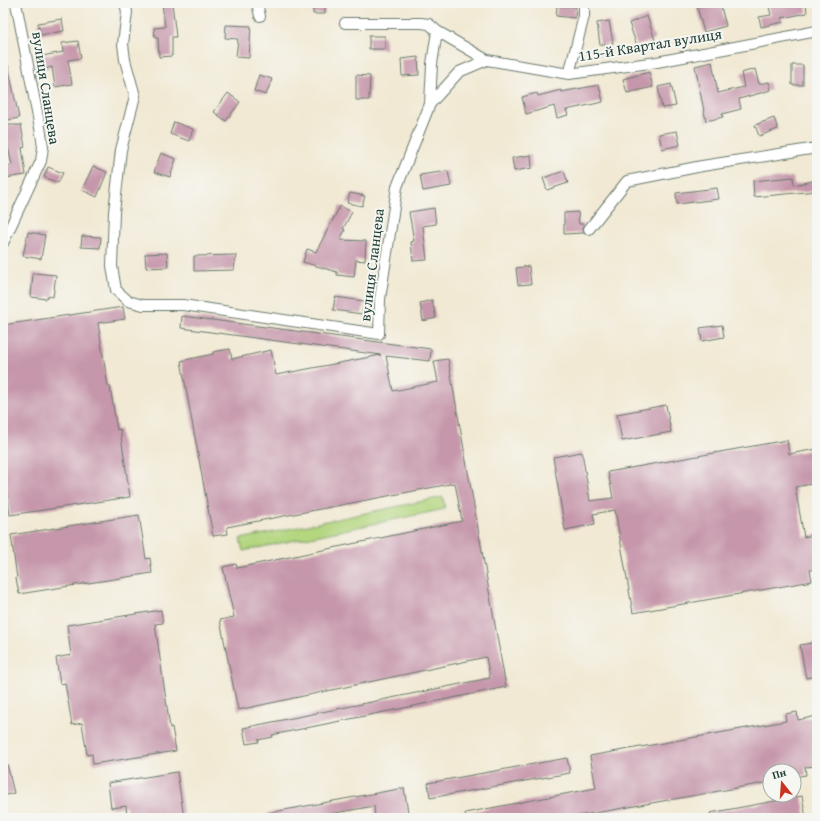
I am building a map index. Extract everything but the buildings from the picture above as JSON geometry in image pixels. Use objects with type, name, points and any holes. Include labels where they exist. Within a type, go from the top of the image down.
[{"type":"street","name":"вулиця Сланцева","points":[[3,243],[41,161],[43,147],[16,3]]},
{"type":"street","name":"вулиця Сланцева","points":[[125,3],[125,60],[135,96],[121,150],[114,212],[112,266],[116,290],[128,301],[143,305],[183,305],[379,334],[380,299],[397,187],[430,104],[432,64],[437,31]]},
{"type":"street","points":[[256,3],[260,16]]},
{"type":"street","points":[[570,74],[584,16],[584,3]]},
{"type":"street","points":[[345,23],[421,23],[429,24],[437,31]]},
{"type":"street","name":"115-й Квартал вулиця","points":[[437,31],[487,60],[570,74],[656,62],[817,31]]},
{"type":"street","points":[[430,104],[459,72],[487,60]]},
{"type":"street","points":[[589,229],[627,181],[702,166],[817,148]]},
{"type":"green space","points":[[443,497],[445,509],[243,551],[240,539]]}]
